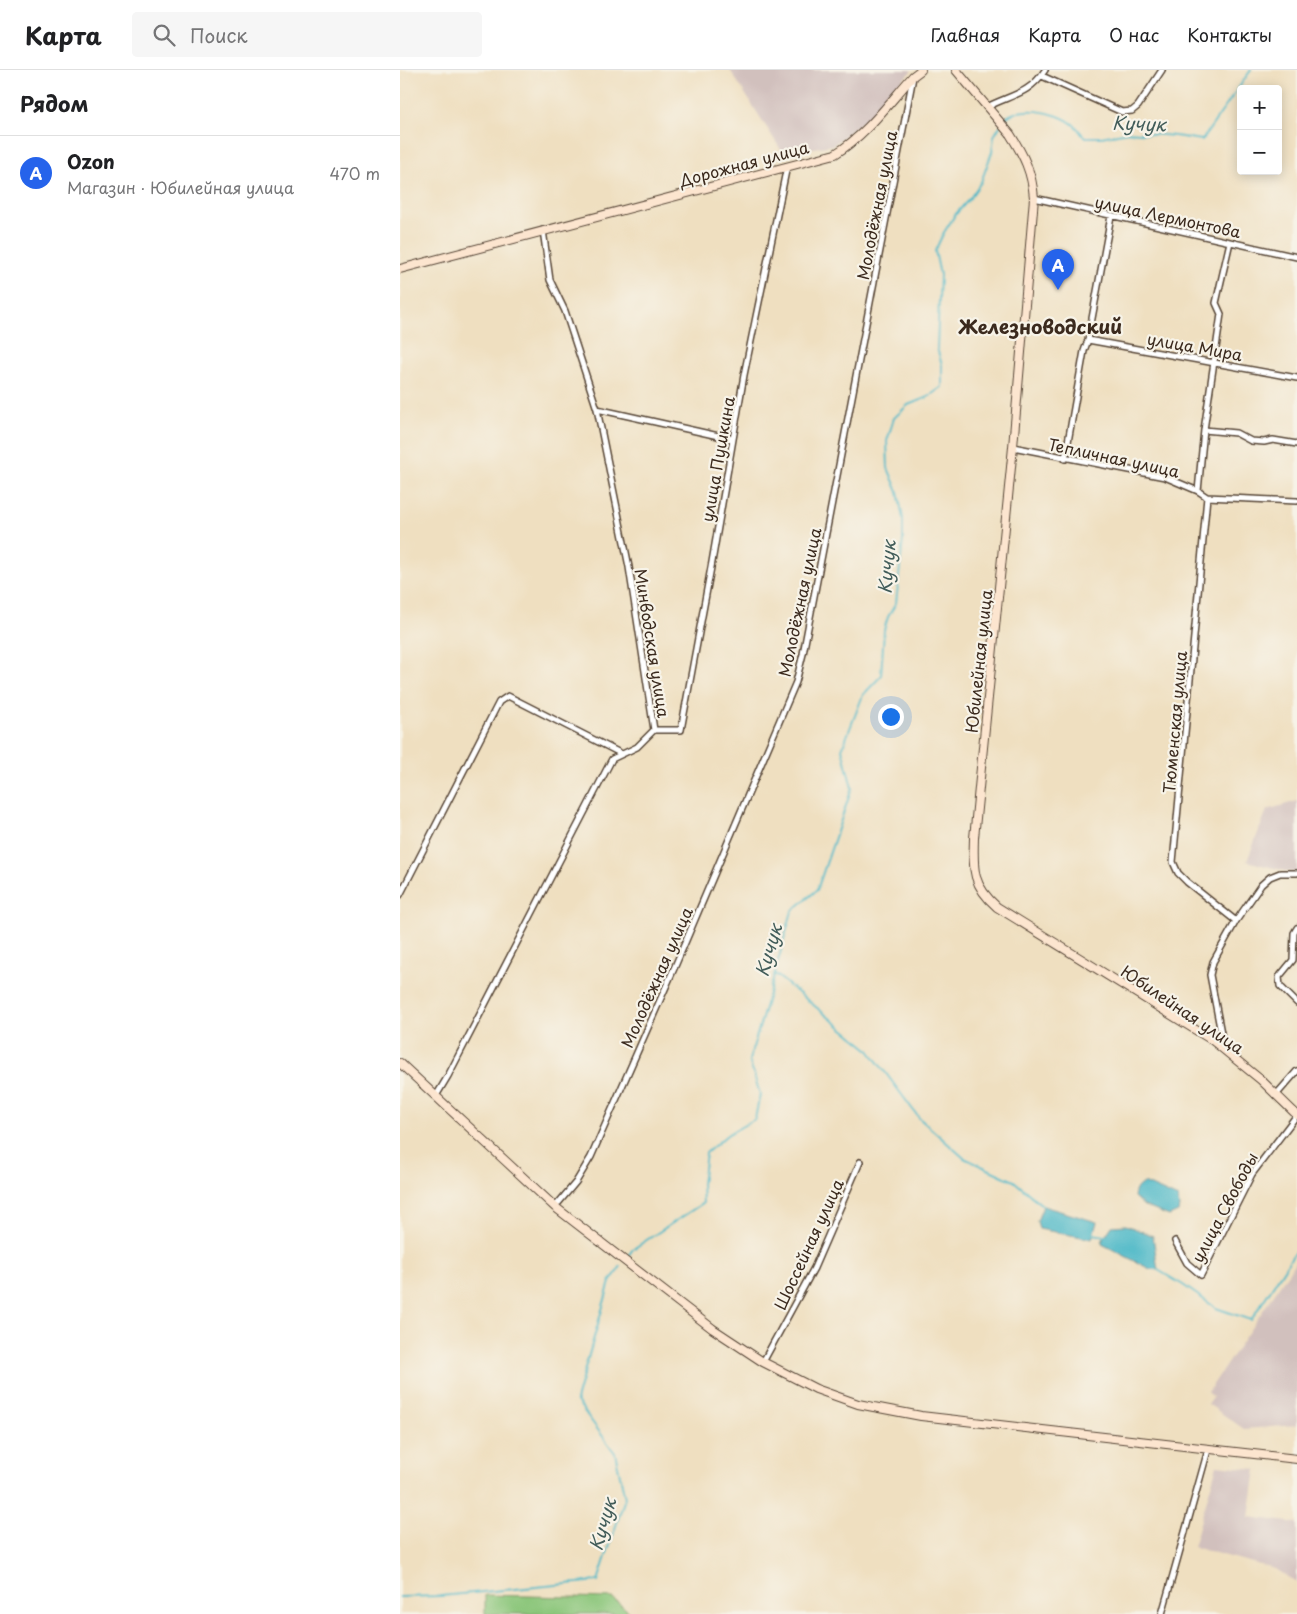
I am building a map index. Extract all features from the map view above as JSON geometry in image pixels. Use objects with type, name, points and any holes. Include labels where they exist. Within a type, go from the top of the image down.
[{"type":"street","name":"Дорожная улица","points":[[400,269],[835,154],[845,148],[860,134],[913,76],[921,70]]},
{"type":"street","name":"Юбилейная улица","points":[[956,70],[1010,134],[1023,154],[1030,170],[1034,198],[1013,447],[974,838],[974,872],[985,896],[997,907],[1212,1040],[1297,1115]]},
{"type":"street","points":[[987,106],[1014,97],[1027,89],[1042,76],[1045,70]]},
{"type":"street","points":[[1042,76],[1122,112],[1132,111],[1138,106],[1162,70]]},
{"type":"street","name":"Молодёжная улица","points":[[555,1207],[576,1182],[591,1157],[676,964],[796,682],[803,654],[913,76]]},
{"type":"street","name":"улица Пушкина","points":[[654,730],[681,730],[744,375],[787,166]]},
{"type":"street","name":"улица Лермонтова","points":[[1034,198],[1297,257]]},
{"type":"street","points":[[1064,458],[1111,216]]},
{"type":"street","name":"Минводская улица","points":[[436,1096],[612,759],[637,746],[654,730],[629,567],[597,409],[565,311],[550,280],[543,230]]},
{"type":"street","points":[[1198,491],[1204,430],[1221,314],[1216,303],[1230,242]]},
{"type":"street","name":"улица Мира","points":[[1088,340],[1297,378]]},
{"type":"street","points":[[597,409],[732,439]]},
{"type":"street","points":[[1204,430],[1236,433],[1257,442],[1273,440],[1297,444]]},
{"type":"street","name":"Тепличная улица","points":[[1013,447],[1165,477],[1198,491],[1207,497]]},
{"type":"street","points":[[1207,497],[1297,501]]},
{"type":"street","name":"Тюменская улица","points":[[1207,497],[1174,862],[1178,873],[1187,882],[1236,921]]},
{"type":"street","points":[[400,895],[499,702],[508,696],[622,754]]},
{"type":"street","points":[[1224,1050],[1210,975],[1213,962],[1236,921],[1261,885],[1270,876],[1280,873],[1297,873]]},
{"type":"street","points":[[1297,928],[1294,934],[1293,960],[1279,977],[1280,986],[1297,1003]]},
{"type":"street","points":[[400,1062],[555,1207],[713,1329],[763,1362],[816,1389],[858,1404],[890,1411],[1297,1459]]},
{"type":"street","points":[[1276,1095],[1297,1071]]},
{"type":"street","name":"улица Свободы","points":[[1175,1241],[1187,1263],[1201,1275],[1252,1174],[1297,1115]]},
{"type":"street","name":"Шоссейная улица","points":[[763,1362],[814,1268],[860,1162]]},
{"type":"street","points":[[1162,1614],[1208,1450]]},
{"type":"shaded area","points":[[730,70],[912,70],[868,118],[833,145],[783,153]]},
{"type":"shaded area","points":[[1297,801],[1297,874],[1247,861],[1267,810]]},
{"type":"shaded area","points":[[1297,1260],[1297,1425],[1244,1429],[1208,1404],[1213,1397],[1208,1392]]},
{"type":"shaded area","points":[[1217,1465],[1256,1469],[1249,1517],[1297,1523],[1297,1583],[1275,1569],[1193,1547]]},
{"type":"green space","points":[[485,1595],[612,1598],[632,1614],[485,1614]]},
{"type":"water","points":[[1144,1183],[1178,1198],[1178,1212],[1169,1216],[1144,1206],[1134,1197],[1137,1188]]},
{"type":"water","points":[[1043,1206],[1097,1222],[1092,1239],[1039,1229],[1037,1221]]},
{"type":"water","points":[[1126,1225],[1153,1236],[1158,1270],[1150,1269],[1102,1244],[1112,1226]]},
{"type":"waterway","name":"Кучук","points":[[1002,122],[1008,116],[1017,112],[1037,111],[1067,120],[1084,137],[1101,137],[1128,132],[1202,140],[1251,70]]},
{"type":"waterway","name":"Кучук","points":[[628,1256],[633,1249],[703,1203],[702,1184],[706,1153],[727,1135],[755,1119],[760,1094],[749,1060],[792,911],[817,890],[852,788],[842,749],[863,695],[881,676],[884,630],[888,617],[896,603],[903,540],[903,519],[898,492],[888,468],[887,441],[894,418],[908,405],[928,397],[942,387],[942,365],[937,348],[940,275],[935,251],[955,215],[981,182],[992,152],[994,136],[1000,126]]},
{"type":"waterway","points":[[775,974],[868,1049],[919,1118],[964,1158],[1014,1181],[1043,1206]]},
{"type":"waterway","points":[[1093,1234],[1105,1236]]},
{"type":"waterway","points":[[1158,1270],[1216,1308],[1251,1320],[1297,1249]]},
{"type":"waterway","name":"Кучук","points":[[400,1597],[441,1596],[598,1581],[625,1498],[615,1453],[576,1400],[610,1282],[621,1266]]},
{"type":"place","name":"Ozon","points":[[1058,290]]},
{"type":"district","name":"Железноводский","points":[[1040,326]]}]
